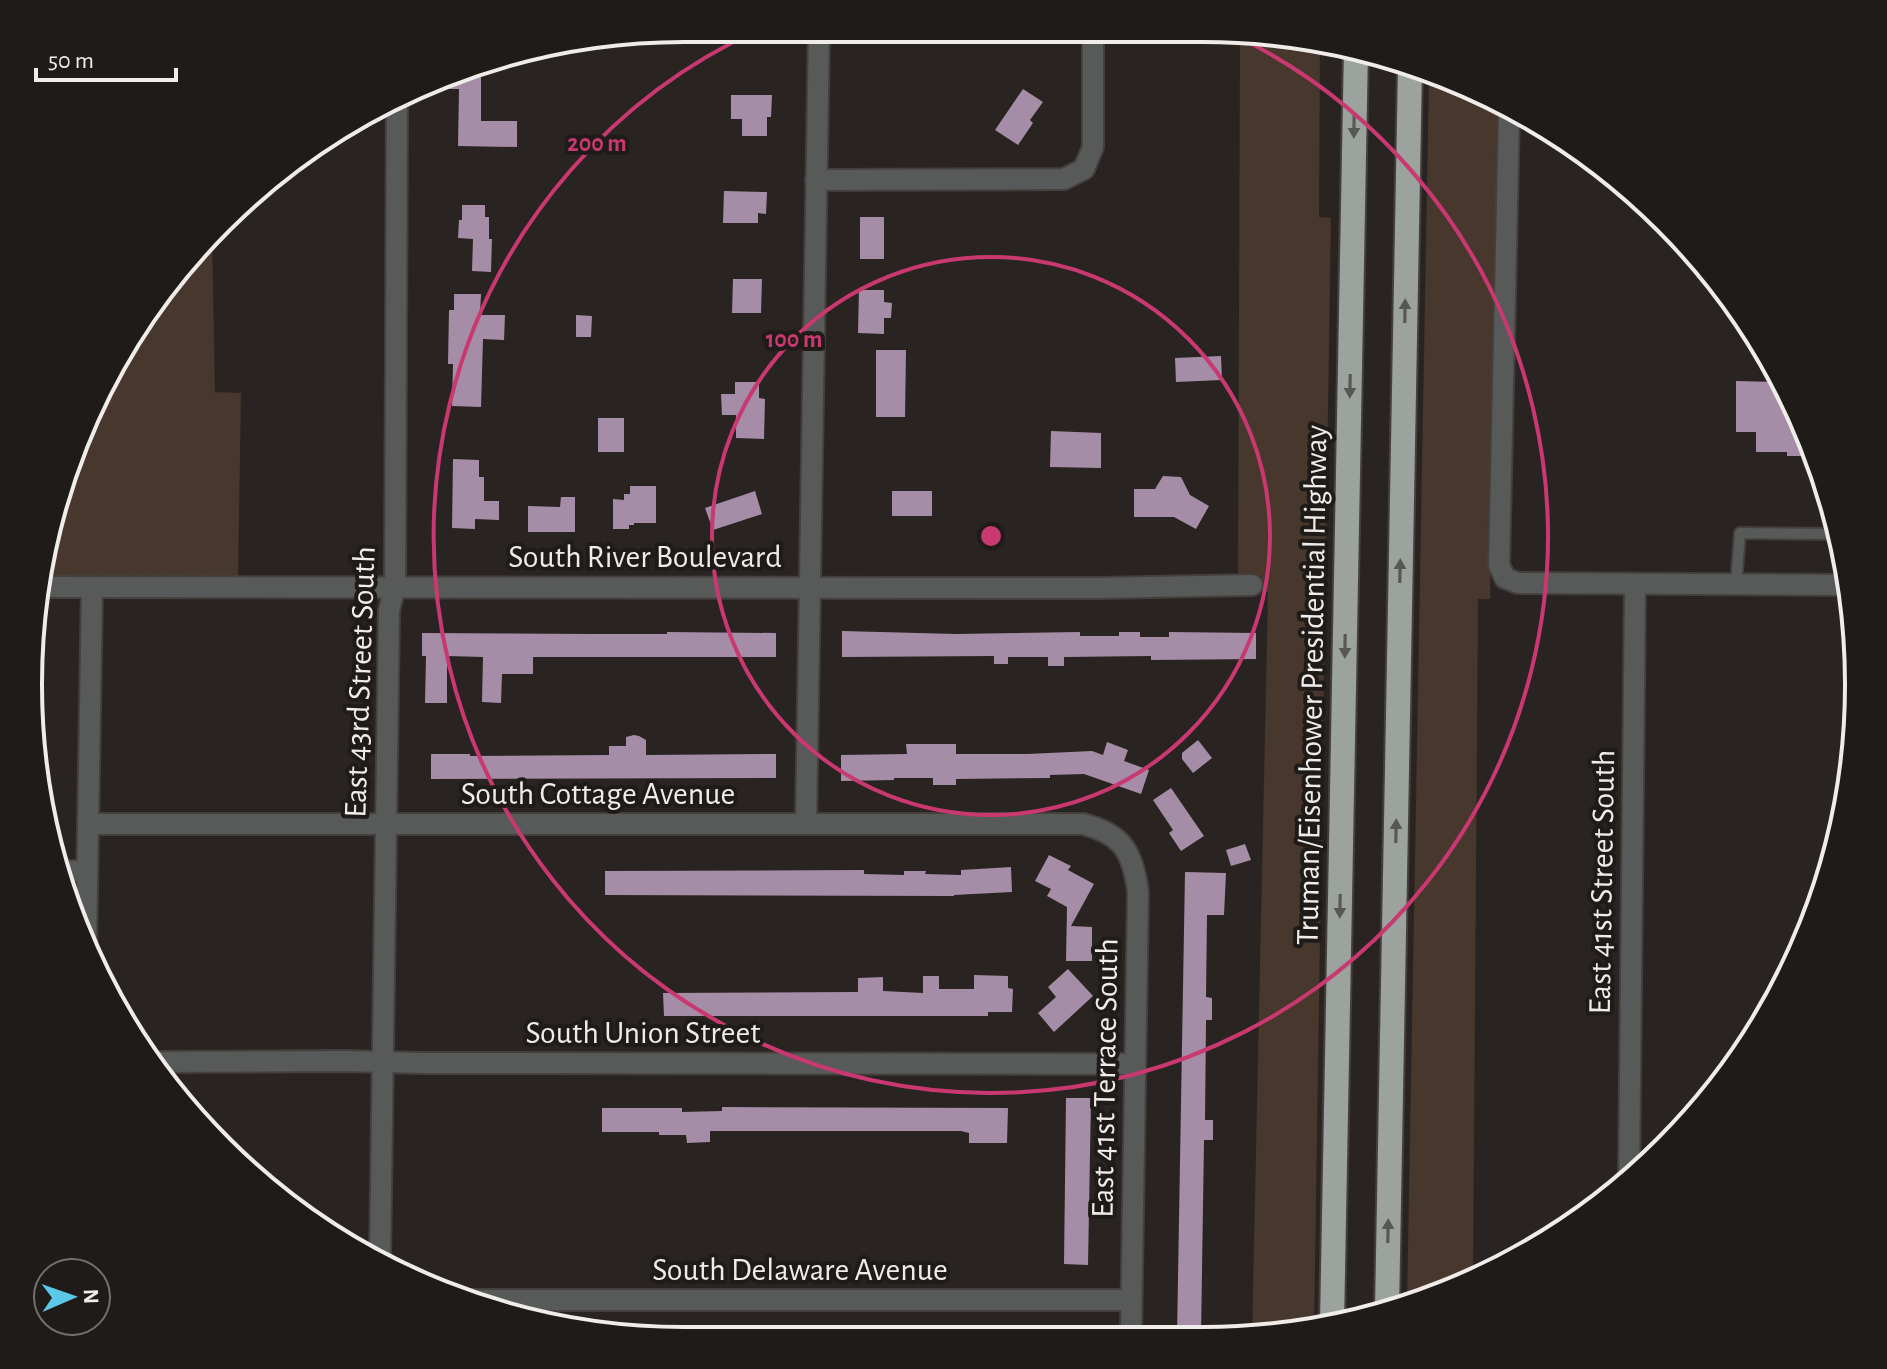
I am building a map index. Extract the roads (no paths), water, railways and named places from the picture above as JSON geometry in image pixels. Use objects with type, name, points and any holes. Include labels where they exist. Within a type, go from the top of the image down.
[{"type":"highway","name":"Truman/Eisenhower Presidential Highway","points":[[1332,1314],[1356,61]]},
{"type":"highway","points":[[1387,1300],[1410,76]]},
{"type":"street","points":[[806,824],[819,42]]},
{"type":"street","points":[[816,180],[1064,179],[1084,169],[1093,147],[1093,42]]},
{"type":"street","name":"East 43rd Street South","points":[[380,1250],[389,611],[395,586],[397,110]]},
{"type":"street","points":[[1509,120],[1499,565],[1505,578],[1518,583],[1837,585]]},
{"type":"street","name":"South River Boulevard","points":[[49,587],[1099,588],[1252,585]]},
{"type":"street","name":"East 41st Street South","points":[[1629,1165],[1635,585]]},
{"type":"street","points":[[86,918],[92,588]]},
{"type":"street","name":"South Cottage Avenue","points":[[88,824],[1083,824],[1106,832]]},
{"type":"street","name":"East 41st Terrace South","points":[[1106,832],[1122,844],[1132,860],[1138,892],[1131,1327]]},
{"type":"street","points":[[70,871],[87,871]]},
{"type":"street","name":"South Union Street","points":[[165,1062],[1134,1064]]},
{"type":"street","name":"South Delaware Avenue","points":[[501,1300],[1131,1300]]},
{"type":"lane","points":[[1736,585],[1740,533],[1827,534]]}]
